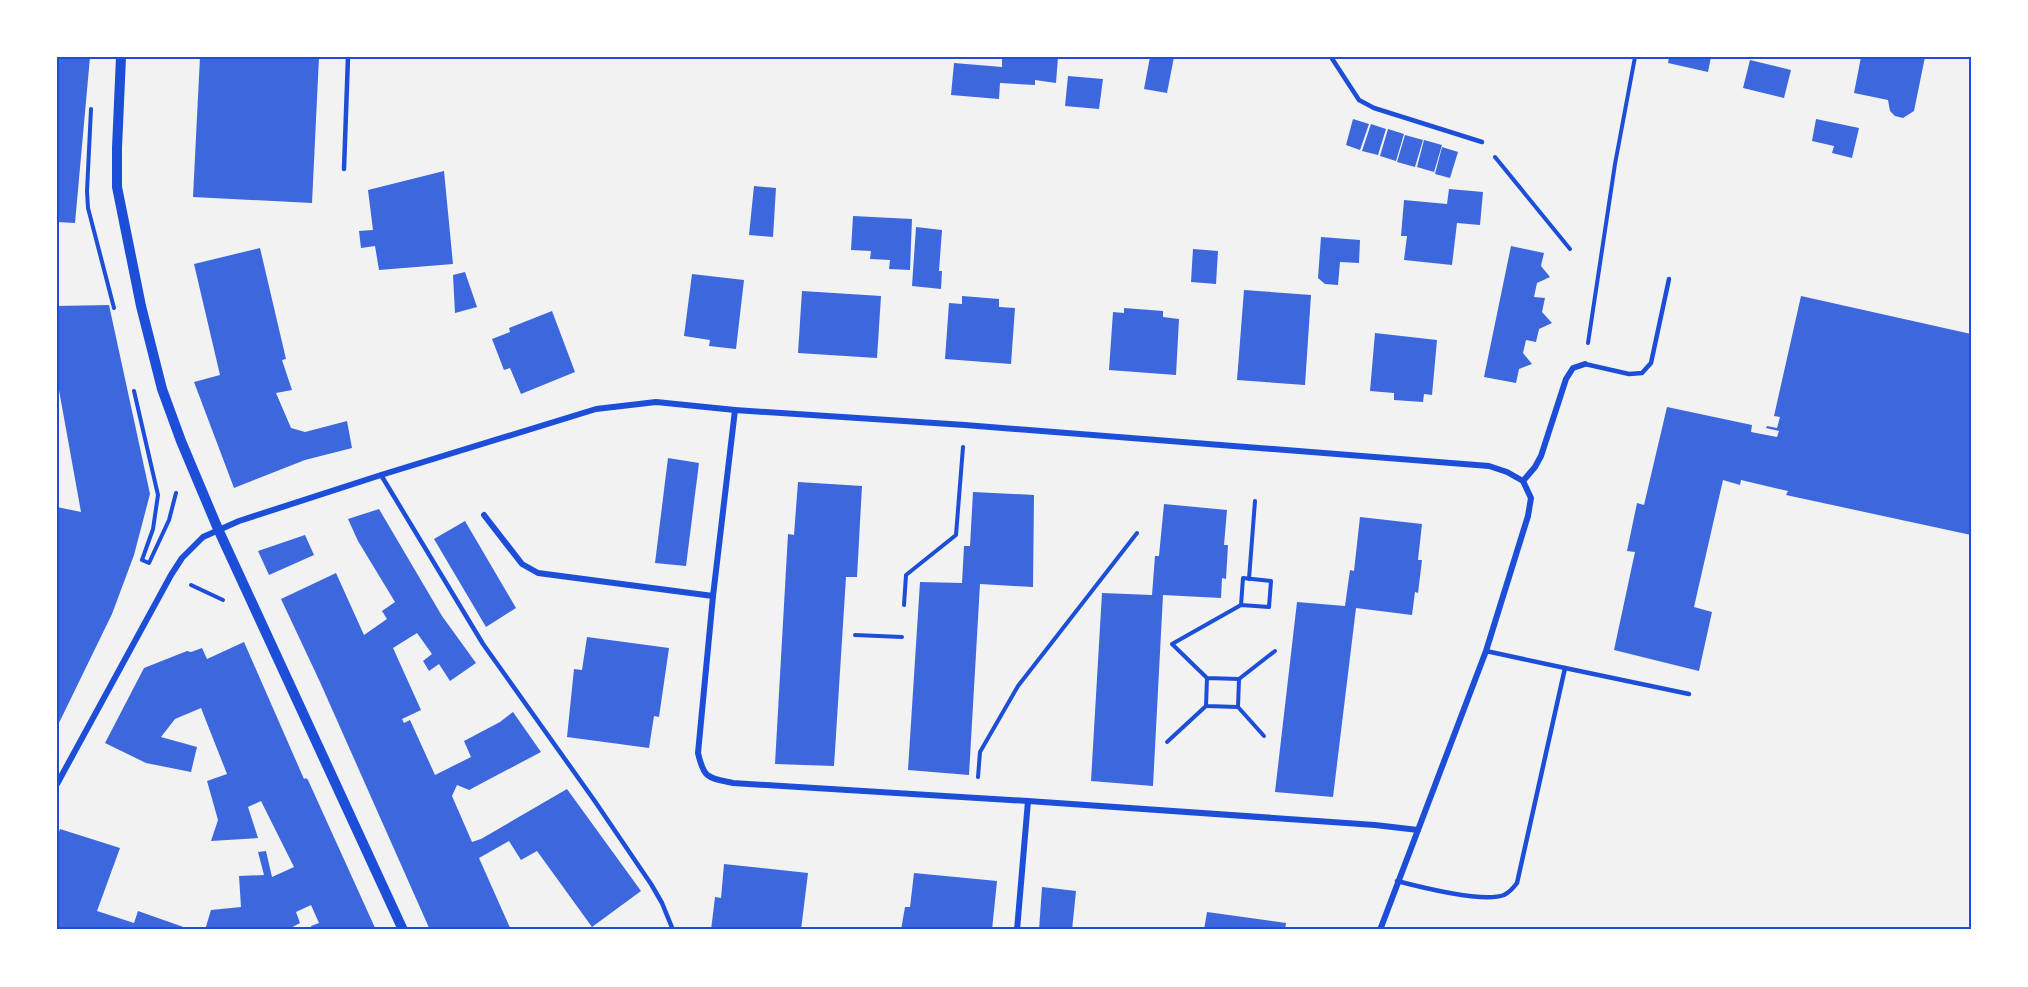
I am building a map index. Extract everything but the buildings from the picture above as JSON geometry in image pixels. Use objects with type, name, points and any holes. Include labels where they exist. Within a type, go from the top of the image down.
[{"type":"street","points":[[121,57],[117,187],[128,246],[162,389],[218,529],[403,930]]},
{"type":"street","points":[[1523,481],[1541,456],[1566,379],[1573,368],[1584,364]]},
{"type":"street","points":[[57,784],[182,558],[203,537],[218,529],[381,474],[596,409],[656,402],[735,410],[965,425],[1489,466],[1523,481],[1531,498],[1527,516],[1486,651],[1380,930]]},
{"type":"street","points":[[735,410],[713,597],[698,753],[702,771],[712,780],[1375,825],[1418,830]]},
{"type":"street","points":[[484,515],[522,564],[538,573],[713,597]]},
{"type":"street","points":[[1017,930],[1028,801]]},
{"type":"lane","points":[[344,169],[348,57]]},
{"type":"lane","points":[[1331,57],[1359,100],[1374,108],[1482,142]]},
{"type":"lane","points":[[1584,364],[1629,374],[1642,373],[1651,363],[1669,279]]},
{"type":"lane","points":[[381,474],[483,644],[645,874],[662,903],[673,930]]},
{"type":"lane","points":[[1486,651],[1689,694]]},
{"type":"lane","points":[[1397,881],[1426,889],[1485,897],[1504,895],[1517,883],[1565,668]]},
{"type":"path","points":[[1586,352],[1615,164],[1635,57]]},
{"type":"path","points":[[1482,142],[1570,249]]},
{"type":"path","points":[[904,605],[906,575],[956,535],[965,425]]},
{"type":"path","points":[[149,563],[169,520],[177,484]]},
{"type":"path","points":[[1249,579],[1256,501]]},
{"type":"path","points":[[977,798],[980,752],[1018,686],[1137,533]]},
{"type":"path","points":[[1240,605],[1243,578],[1271,581],[1269,608],[1240,605],[1172,644],[1207,678],[1239,680],[1275,651]]},
{"type":"path","points":[[855,635],[902,637]]},
{"type":"path","points":[[1206,706],[1207,678]]},
{"type":"path","points":[[1239,680],[1238,707],[1264,736]]},
{"type":"path","points":[[1167,742],[1206,706],[1238,707]]}]
